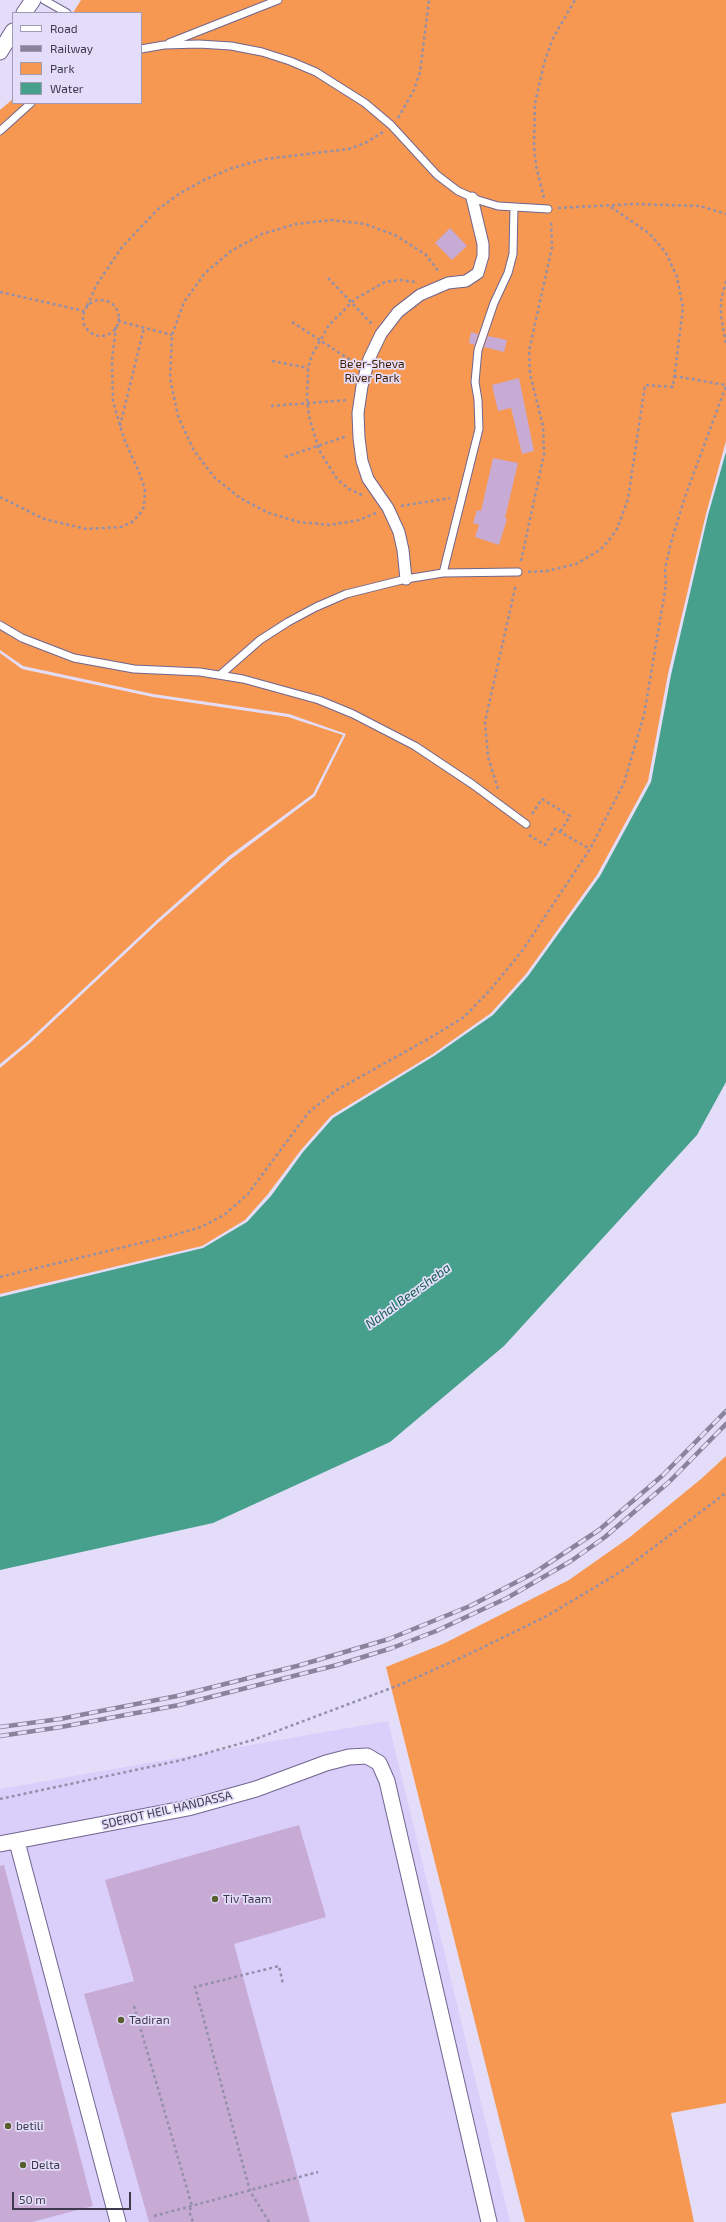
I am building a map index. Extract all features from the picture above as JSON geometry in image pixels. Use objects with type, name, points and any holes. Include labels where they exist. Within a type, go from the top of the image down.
[{"type":"street","points":[[25,12],[33,0]]},
{"type":"street","points":[[0,52],[12,33]]},
{"type":"street","points":[[406,579],[401,541],[385,503],[368,479],[362,461],[359,432],[360,399],[366,370],[381,334],[398,312],[420,294],[448,283],[466,282],[478,273],[481,265],[482,244],[472,198]]},
{"type":"street","name":"SDEROT HEIL HANDASSA","points":[[0,1844],[17,1842],[188,1808],[256,1789],[326,1763],[354,1756],[367,1756],[373,1758],[383,1768],[387,1781],[489,2222]]},
{"type":"street","points":[[17,1842],[118,2222]]},
{"type":"lane","points":[[44,0],[65,12]]},
{"type":"lane","points":[[142,49],[164,44],[278,0]]},
{"type":"lane","points":[[164,44],[231,46],[262,52],[290,60],[341,86],[391,125],[437,175],[458,191],[488,204],[514,208],[548,208]]},
{"type":"lane","points":[[0,131],[30,104]]},
{"type":"lane","points":[[443,573],[479,429],[478,400],[475,382],[478,350],[494,303],[508,273],[513,254],[514,208]]},
{"type":"lane","points":[[220,675],[260,640],[310,610],[346,594],[406,579],[443,573],[518,572]]},
{"type":"lane","points":[[0,625],[22,638],[74,658],[134,669],[200,672],[220,675],[282,688],[353,714],[421,750],[526,824]]},
{"type":"path","points":[[116,327],[105,335],[94,334],[84,325],[84,311],[86,306],[97,284],[122,247],[157,210],[178,194],[204,180],[232,168],[265,159],[349,148],[368,142],[391,125],[406,106],[414,90],[423,52],[429,0]]},
{"type":"path","points":[[509,811],[491,768],[486,745],[485,722],[544,454],[543,426],[530,374],[528,357],[531,335],[552,247],[553,230],[536,166],[534,138],[535,102],[545,60],[553,38],[575,0]]},
{"type":"path","points":[[548,208],[611,207],[634,204],[700,206],[726,214]]},
{"type":"path","points":[[518,572],[547,570],[576,564],[600,550],[609,540],[617,529],[628,499],[645,384],[673,387],[683,308],[677,277],[666,253],[650,234],[631,219],[611,207]]},
{"type":"path","points":[[385,503],[359,520],[330,525],[299,522],[284,518],[269,513],[240,498],[214,476],[193,449],[178,416],[170,378],[172,335],[184,302],[205,273],[231,251],[262,234],[296,224],[331,220],[365,224],[397,236],[426,255],[448,283]]},
{"type":"path","points":[[328,278],[381,334]]},
{"type":"path","points":[[430,291],[414,282],[400,280],[385,282],[369,289],[351,302],[329,325],[319,340],[308,368],[307,403],[317,446],[327,466],[337,479],[349,489],[385,503],[462,496]]},
{"type":"path","points":[[726,281],[721,300],[721,316],[726,344]]},
{"type":"path","points":[[0,292],[84,311]]},
{"type":"path","points":[[0,497],[44,519],[86,529],[121,527],[132,522],[139,516],[144,507],[145,489],[120,427],[113,401],[111,374],[116,327],[118,322],[117,310],[107,301],[96,300],[86,306]]},
{"type":"path","points":[[118,322],[172,335]]},
{"type":"path","points":[[292,322],[366,370]]},
{"type":"path","points":[[120,427],[144,328]]},
{"type":"path","points":[[272,361],[308,368]]},
{"type":"path","points":[[0,1277],[178,1234],[201,1227],[224,1215],[248,1194],[308,1113],[335,1091],[464,1017],[491,989],[522,951],[590,849],[624,783],[644,715],[666,585],[665,569],[671,542],[686,494],[726,386],[674,376]]},
{"type":"path","points":[[271,406],[360,399]]},
{"type":"path","points":[[285,457],[359,432]]},
{"type":"path","points":[[560,832],[570,816],[542,799],[522,830],[545,844],[555,829],[560,832],[590,849]]},
{"type":"path","points":[[0,1799],[189,1758],[253,1740],[402,1684],[467,1655],[545,1617],[622,1571],[726,1493]]},
{"type":"path","points":[[269,2222],[250,2191],[195,1987],[279,1966],[284,1984]]},
{"type":"path","points":[[134,2006],[192,2206],[189,2211],[193,2222]]},
{"type":"path","points":[[154,2216],[318,2172]]},
{"type":"shaded area","points":[[388,1721],[510,2222],[0,2222],[0,1789]]},
{"type":"green space","name":"Be'er-Sheva River Park","points":[[81,0],[726,0],[726,441],[706,514],[668,674],[648,781],[597,875],[526,974],[491,1013],[433,1054],[331,1116],[301,1150],[268,1194],[245,1220],[202,1246],[0,1294],[0,1068],[30,1043],[159,922],[231,859],[315,796],[346,734],[289,714],[153,694],[23,666],[0,650],[0,110],[12,100],[12,104],[142,104],[142,12],[74,12]]},
{"type":"green space","points":[[0,653],[22,669],[153,697],[288,717],[343,735],[313,794],[229,856],[157,920],[28,1041],[0,1064]]},
{"type":"green space","points":[[726,1456],[726,2103],[671,2113],[694,2222],[525,2222],[386,1667],[443,1644],[569,1580],[630,1537],[701,1479]]},
{"type":"water","name":"Nahal Beersheba","points":[[726,452],[726,1082],[697,1135],[504,1346],[390,1442],[213,1523],[0,1570],[0,1297],[203,1248],[247,1222],[271,1196],[303,1152],[333,1118],[434,1056],[493,1015],[528,976],[600,876],[651,782],[671,675],[708,515]]},
{"type":"building","points":[[450,228],[467,246],[452,260],[435,243]]},
{"type":"building","points":[[471,332],[478,334],[475,345],[469,343]]},
{"type":"building","points":[[488,336],[507,340],[504,352],[484,347]]},
{"type":"building","points":[[519,378],[534,451],[522,454],[511,408],[498,411],[492,385]]},
{"type":"building","points":[[493,458],[518,463],[505,518],[507,519],[499,545],[475,537],[479,525],[473,523],[477,510],[481,511]]},
{"type":"building","points":[[299,1825],[326,1917],[234,1944],[310,2222],[149,2222],[84,1994],[134,1981],[105,1880]]},
{"type":"building","points":[[4,1865],[93,2206],[32,2222],[0,2222],[0,1866]]},
{"type":"railway","points":[[0,1727],[60,1719],[177,1696],[297,1666],[389,1639],[470,1606],[534,1573],[599,1530],[663,1475],[726,1411]]},
{"type":"railway","points":[[0,1736],[61,1727],[179,1705],[337,1665],[392,1648],[436,1631],[507,1598],[571,1561],[605,1537],[669,1482],[726,1424]]},
{"type":"place","name":"Tiv Taam","points":[[215,1899]]},
{"type":"place","name":"Tadiran","points":[[121,2020]]},
{"type":"place","name":"betili","points":[[8,2126]]},
{"type":"place","name":"Delta","points":[[23,2165]]}]
